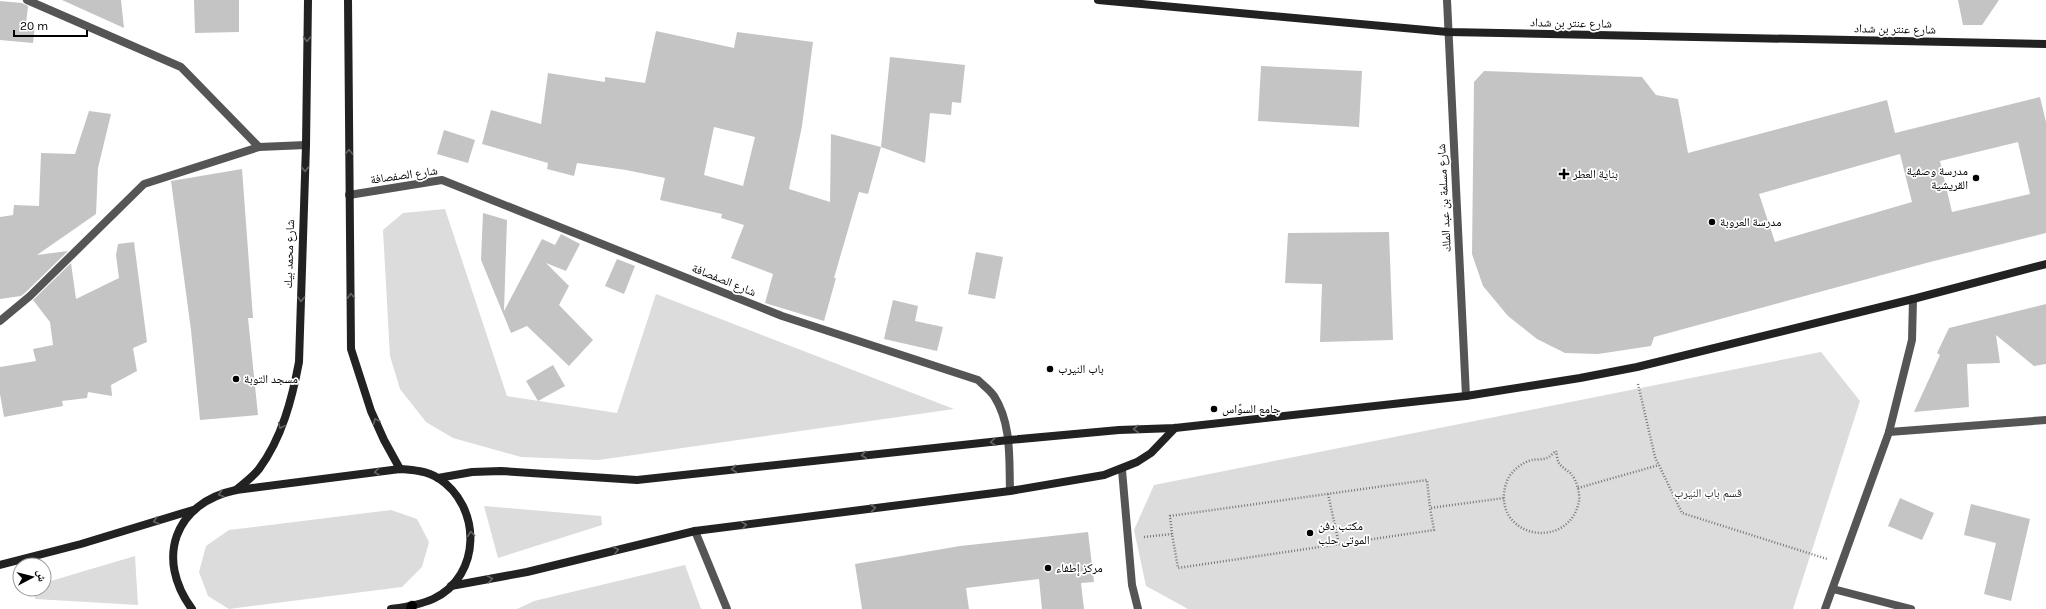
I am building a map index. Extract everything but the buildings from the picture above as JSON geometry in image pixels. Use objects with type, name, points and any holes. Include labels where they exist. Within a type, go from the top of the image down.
[{"type":"main road","name":"شارع محمد بيك","points":[[236,490],[258,469],[273,444],[285,418],[294,391],[299,362],[306,144],[308,0]]},
{"type":"main road","points":[[348,0],[349,195],[352,349],[371,410],[384,440],[400,469]]},
{"type":"main road","name":"شارع عنتر بن شداد","points":[[1098,0],[1448,32],[2046,44]]},
{"type":"main road","points":[[438,478],[472,472],[501,471],[637,480],[1009,440],[1119,430],[1175,428],[1466,396],[1580,378],[1637,367],[1913,300],[2046,264]]},
{"type":"main road","points":[[451,586],[527,572],[695,531],[1010,490],[1104,475],[1122,470],[1151,453],[1175,428]]},
{"type":"main road","points":[[0,565],[73,546],[193,510],[221,493],[400,469],[420,471],[438,478],[452,489],[462,503],[469,520],[472,538],[469,556],[462,572],[451,586],[433,599],[412,607],[391,609]]},
{"type":"main road","points":[[192,609],[181,594],[174,577],[172,559],[175,541],[182,524],[193,510]]},
{"type":"street","points":[[27,0],[181,67],[259,147]]},
{"type":"street","name":"شارع مسلمة بن عبد الملك","points":[[1447,0],[1466,396]]},
{"type":"street","points":[[0,321],[30,296],[144,184],[259,147],[306,144]]},
{"type":"street","name":"شارع الصفصافة","points":[[349,195],[442,180],[782,316],[978,380],[994,395],[1002,415],[1009,440],[1010,490]]},
{"type":"street","points":[[1826,609],[1889,432],[1912,340],[1913,300]]},
{"type":"street","points":[[1889,432],[2046,420]]},
{"type":"street","points":[[1122,470],[1132,585],[1138,609]]},
{"type":"street","points":[[695,531],[727,609]]},
{"type":"street","points":[[1833,589],[1911,609]]},
{"type":"path","points":[[1637,367],[1639,388],[1655,457],[1682,513],[1842,564]]},
{"type":"path","points":[[1556,451],[1558,463],[1573,476],[1578,488],[1579,500],[1575,513],[1568,523],[1556,531],[1543,534],[1526,531],[1515,524],[1507,511],[1504,498],[1505,487],[1510,475],[1518,466],[1530,460],[1546,459],[1556,451]]},
{"type":"path","points":[[1578,488],[1659,465]]},
{"type":"path","points":[[1427,480],[1434,530],[1178,568],[1170,516],[1328,494],[1427,480]]},
{"type":"path","points":[[1328,494],[1339,544]]},
{"type":"path","points":[[1430,508],[1504,498]]},
{"type":"path","points":[[1127,539],[1172,534]]},
{"type":"green space","points":[[445,209],[507,396],[617,413],[656,294],[954,409],[599,460],[521,457],[453,438],[426,422],[400,389],[390,356],[383,230],[403,213]]},
{"type":"green space","name":"قسم باب النيرب","points":[[1821,352],[1860,401],[1793,609],[1188,609],[1146,586],[1134,530],[1154,485]]},
{"type":"green space","points":[[484,506],[601,516],[602,525],[498,558]]},
{"type":"green space","points":[[391,510],[417,519],[429,542],[422,567],[402,587],[229,609],[208,596],[199,572],[206,546],[229,530]]},
{"type":"green space","points":[[135,556],[138,605],[35,599],[35,597],[52,597],[52,581]]},
{"type":"green space","points":[[685,565],[701,609],[517,609],[534,601]]},
{"type":"place","name":"بناية العطر","points":[[1564,174]]},
{"type":"place","name":"مدرسة وصفية القريشية","points":[[1976,178]]},
{"type":"place","name":"مدرسة العروبة","points":[[1712,222]]},
{"type":"place","name":"باب النيرب","points":[[1050,369]]},
{"type":"place","name":"مسجد التوبة","points":[[236,379]]},
{"type":"place","name":"جامع السوَّاس","points":[[1214,409]]},
{"type":"place","name":"مكتب دفن الموتى حلب","points":[[1310,533]]},
{"type":"place","name":"مركز إطفاء","points":[[1048,568]]}]
